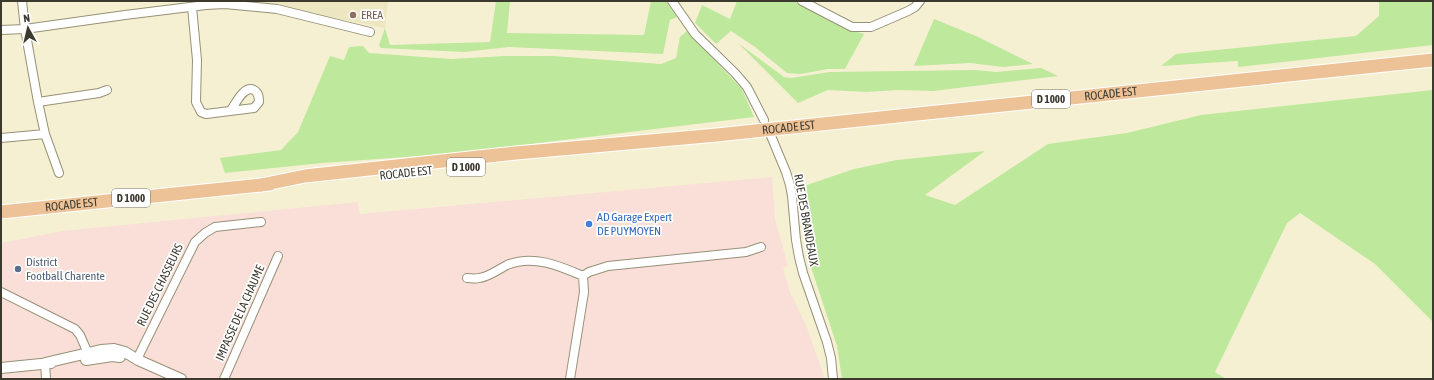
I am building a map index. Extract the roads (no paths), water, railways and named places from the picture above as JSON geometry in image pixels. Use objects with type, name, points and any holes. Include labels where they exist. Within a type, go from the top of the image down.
[{"type":"main road","name":"ROCADE EST","points":[[1,212],[261,185],[305,183],[510,162],[669,140],[1433,60]]},
{"type":"street","points":[[22,1],[25,29],[38,102],[45,134],[59,174]]},
{"type":"street","points":[[672,1],[695,34],[736,73],[747,87],[764,120]]},
{"type":"street","points":[[802,1],[852,26],[862,28],[871,27],[908,11],[916,7],[920,1]]},
{"type":"street","points":[[1,30],[25,29],[192,7],[206,3],[277,9],[370,32]]},
{"type":"street","points":[[192,7],[197,60],[196,102],[198,108],[201,112],[206,114],[231,110]]},
{"type":"street","points":[[38,102],[99,93],[107,90]]},
{"type":"street","points":[[1,138],[45,134]]},
{"type":"street","name":"RUE DES BRANDEAUX","points":[[771,136],[790,185],[799,257],[827,342],[831,358],[833,379]]},
{"type":"street","name":"RUE DES CHASSEURS","points":[[138,360],[140,353],[195,242],[215,227],[261,222]]},
{"type":"street","points":[[583,276],[608,266],[746,252],[761,247]]},
{"type":"street","name":"IMPASSE DE LA CHAUME","points":[[224,379],[278,256]]},
{"type":"street","points":[[466,278],[480,278],[509,264],[521,261],[538,260],[583,276]]},
{"type":"street","points":[[570,379],[584,292],[583,276]]},
{"type":"street","points":[[1,292],[75,329],[80,334],[89,356]]},
{"type":"street","points":[[1,368],[89,356],[101,350],[114,349],[125,352],[138,360],[181,379]]},
{"type":"street","points":[[45,363],[46,379]]},
{"type":"place","name":"EREA","points":[[353,15]]},
{"type":"place","name":"AD Garage Expert DE PUYMOYEN","points":[[589,224]]},
{"type":"place","name":"District Football Charente","points":[[18,269]]}]
